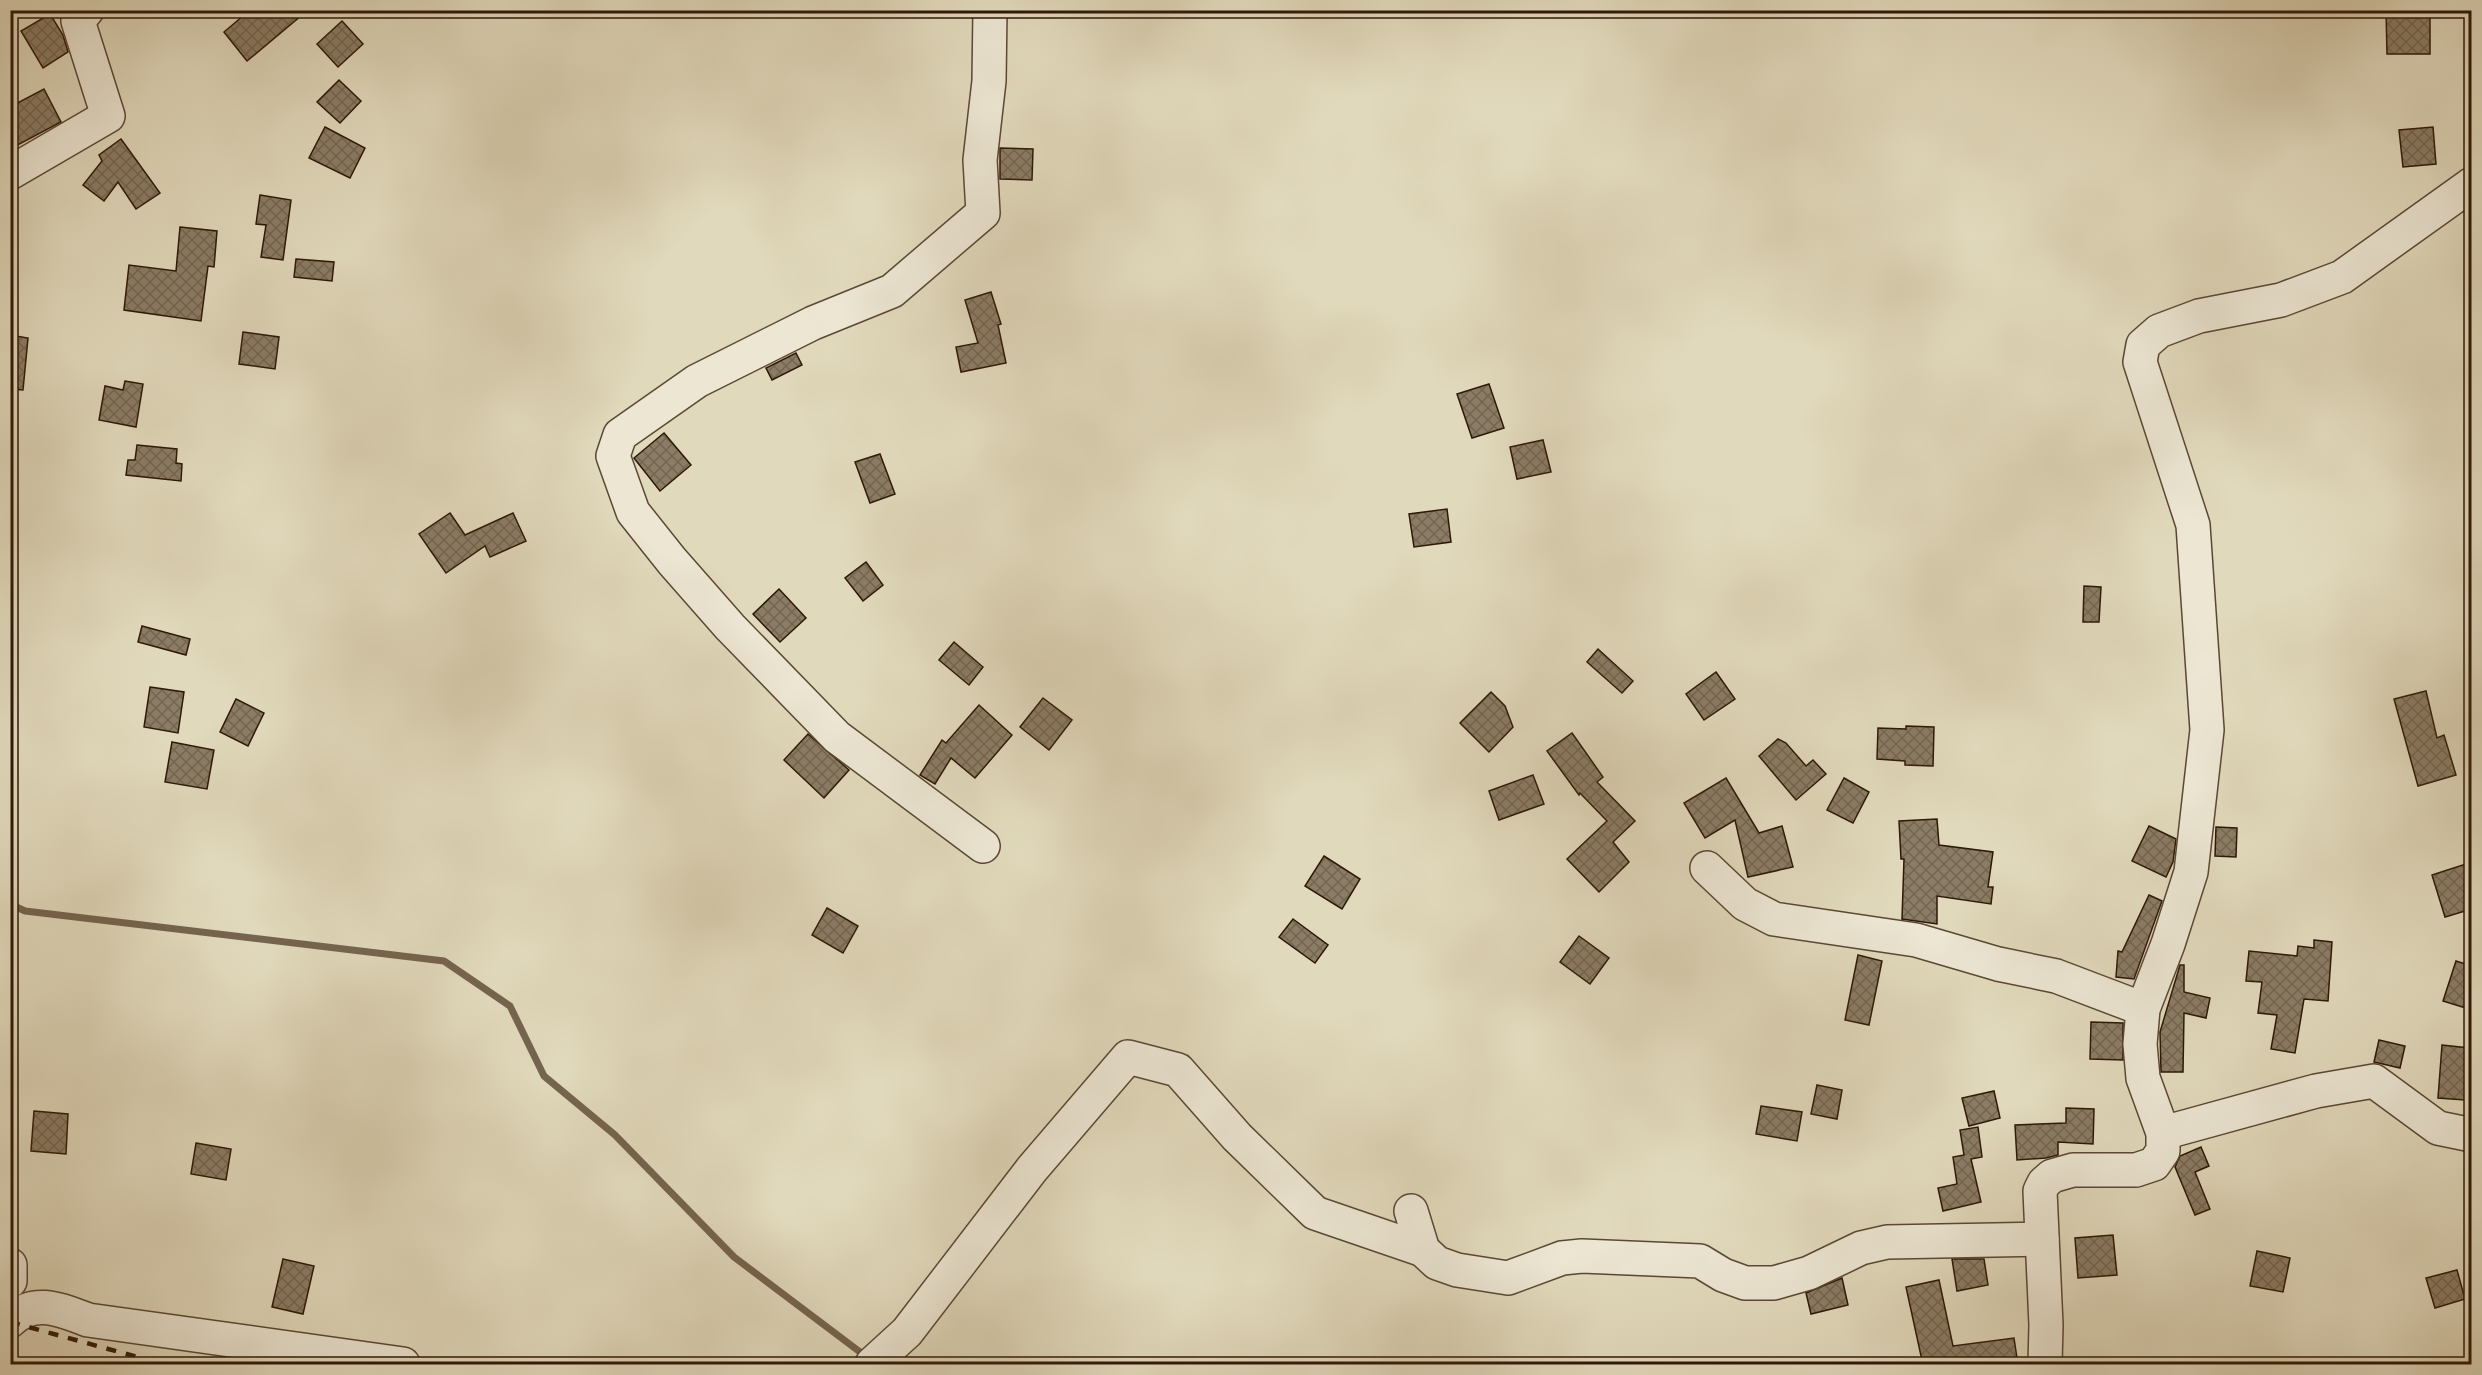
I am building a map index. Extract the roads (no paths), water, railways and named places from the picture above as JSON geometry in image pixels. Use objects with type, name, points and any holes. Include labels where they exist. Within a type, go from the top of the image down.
[{"type":"street","points":[[10,172],[108,116],[78,21],[87,10]]},
{"type":"street","points":[[983,846],[837,737],[738,635],[672,561],[633,512],[613,456],[620,435],[697,381],[813,323],[892,291],[983,213],[980,160],[989,81],[990,10]]},
{"type":"street","points":[[2045,1365],[2040,1191],[2044,1183],[2052,1176],[2073,1170],[2136,1170],[2154,1164],[2163,1151],[2163,1133],[2143,1078],[2140,1044],[2142,1009],[2168,944],[2191,872],[2207,730],[2193,525],[2140,362],[2143,345],[2159,331],[2199,316],[2281,300],[2342,277],[2472,184]]},
{"type":"street","points":[[1707,868],[1745,904],[1774,919],[1916,940],[1998,964],[2056,976],[2142,1009]]},
{"type":"street","points":[[872,1365],[908,1332],[1032,1169],[1128,1057],[1178,1070],[1237,1137],[1316,1212],[1423,1250],[1437,1263],[1457,1270],[1508,1278],[1562,1258],[1582,1256],[1700,1261],[1723,1275],[1745,1283],[1774,1283],[1809,1273],[1861,1248],[1887,1242],[2042,1239]]},
{"type":"street","points":[[2163,1133],[2316,1091],[2374,1081],[2438,1128],[2472,1135]]},
{"type":"street","points":[[1411,1211],[1423,1250]]},
{"type":"street","points":[[10,1265],[10,1281]]},
{"type":"street","points":[[10,1321],[19,1312],[50,1306],[88,1320],[403,1365]]},
{"type":"waterway","points":[[10,904],[25,911],[444,961],[510,1006],[544,1076],[615,1135],[734,1257],[868,1358]]},
{"type":"railway","points":[[10,1322],[163,1364]]}]
